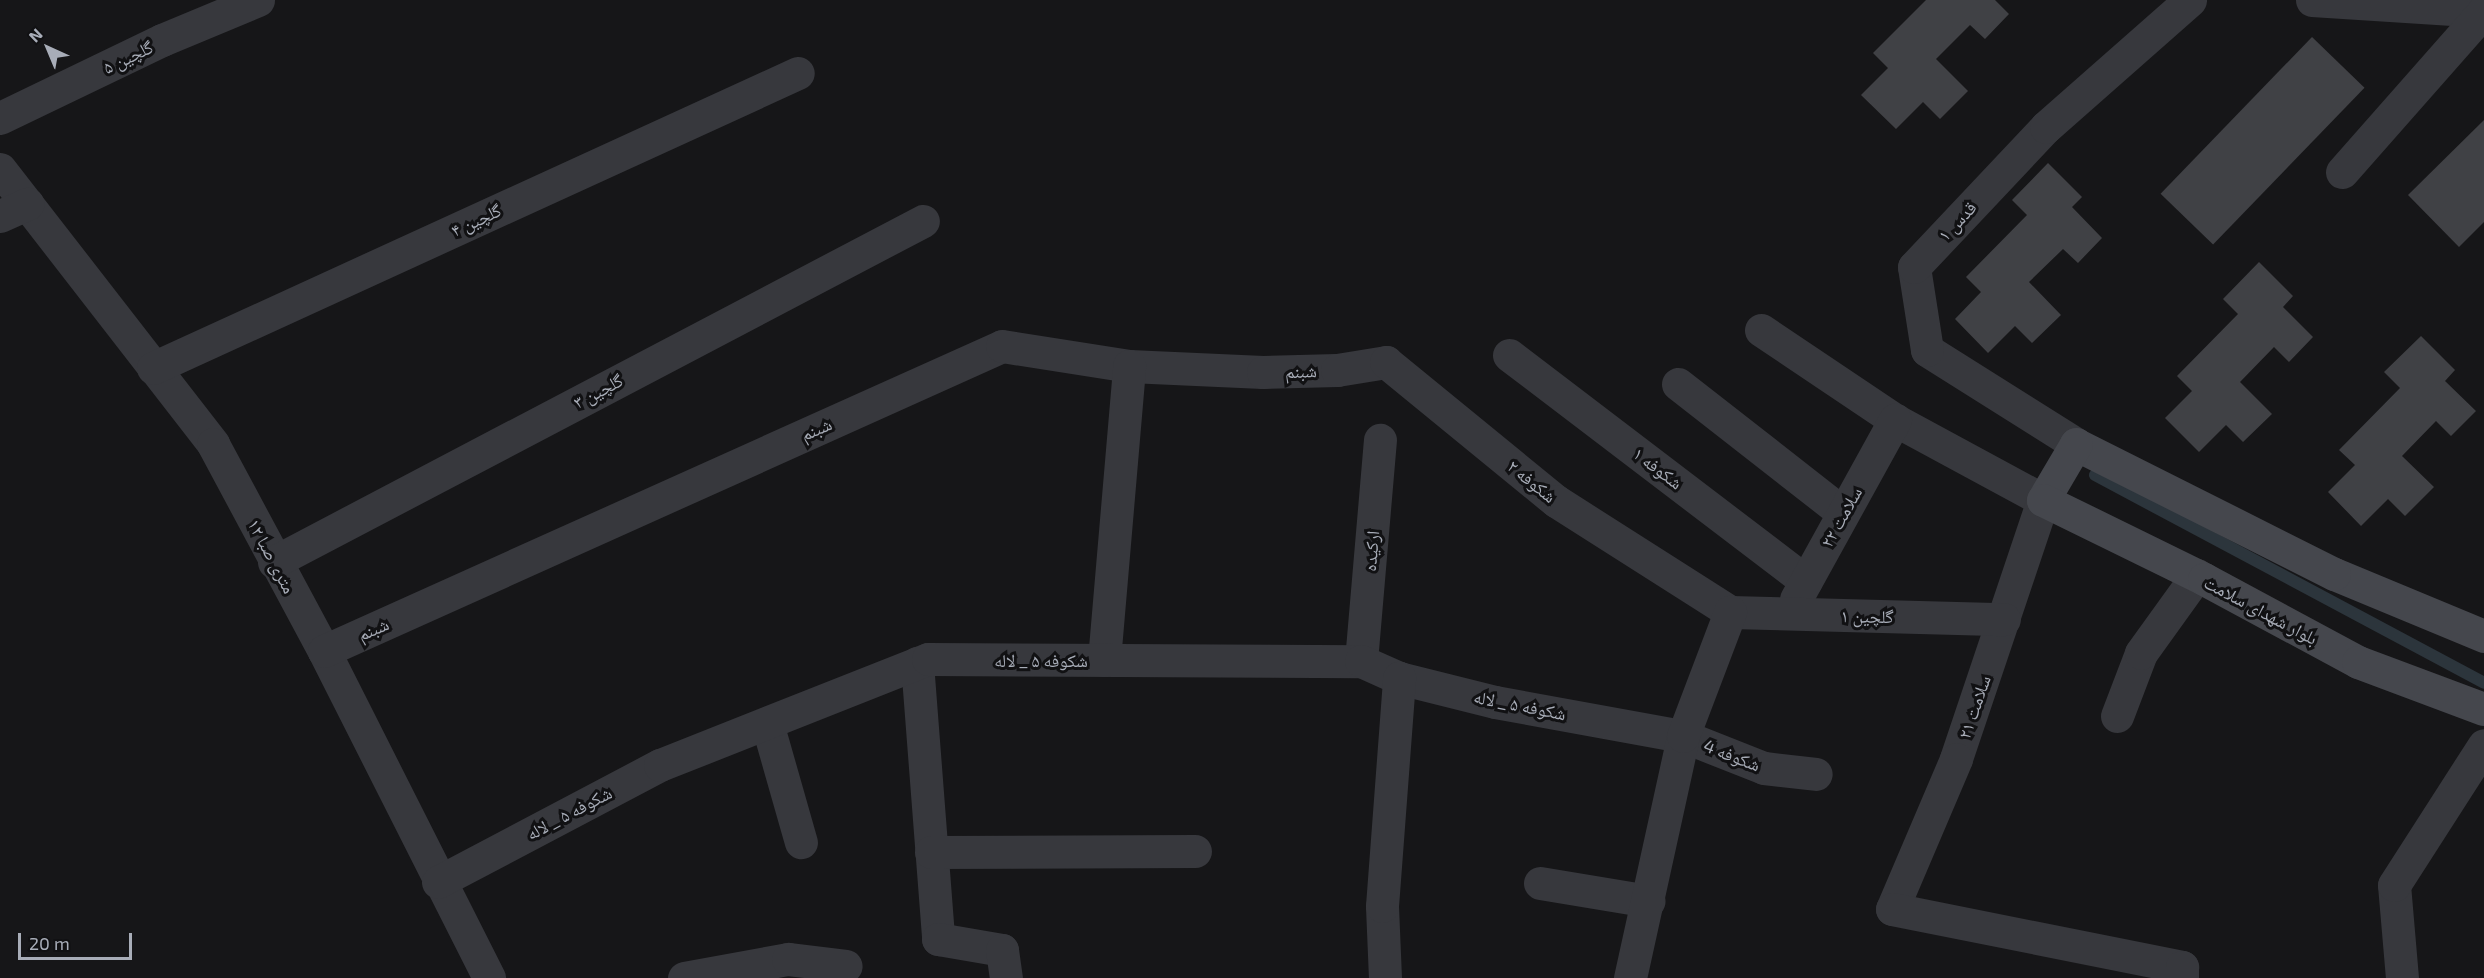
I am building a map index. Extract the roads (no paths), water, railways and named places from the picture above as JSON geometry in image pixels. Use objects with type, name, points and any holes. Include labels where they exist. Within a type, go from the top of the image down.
[{"type":"street","name":"گلچین ۵","points":[[0,118],[162,40],[258,0]]},
{"type":"street","name":"قدس ۱","points":[[2068,455],[1927,350],[1914,267],[2046,127],[2190,0]]},
{"type":"street","points":[[2312,0],[2484,10]]},
{"type":"street","points":[[2342,172],[2484,10]]},
{"type":"street","name":"گلچین ۴","points":[[153,368],[798,73]]},
{"type":"street","name":"۱۲ متری صبا","points":[[0,169],[13,210],[153,368],[213,444],[274,562],[324,651],[438,882],[489,978]]},
{"type":"street","name":"گلچین ۳","points":[[274,562],[923,221]]},
{"type":"street","points":[[1761,330],[1895,420],[2043,500],[2068,455],[2334,574],[2484,636]]},
{"type":"street","name":"شبنم","points":[[324,651],[1002,346],[1129,366],[1263,372],[1337,370]]},
{"type":"street","name":"شکوفه ۱","points":[[1509,355],[1806,581]]},
{"type":"street","name":"شکوفه ۲","points":[[1337,370],[1386,362],[1556,501],[1730,612]]},
{"type":"street","points":[[1104,660],[1129,366]]},
{"type":"street","points":[[1678,384],[1843,513]]},
{"type":"street","name":"سلامت ۲۲","points":[[1788,614],[1895,420]]},
{"type":"street","name":"ارکیده","points":[[1361,661],[1380,440]]},
{"type":"street","name":"بلوار شهدای سلامت","points":[[2043,500],[2197,575],[2358,662],[2484,709]]},
{"type":"street","name":"سلامت ۲۱","points":[[2043,500],[1956,759],[1892,909],[2182,967],[2182,978]]},
{"type":"street","points":[[2117,716],[2141,653],[2197,575]]},
{"type":"street","points":[[1630,978],[1683,736],[1730,612]]},
{"type":"street","name":"گلچین ۱","points":[[1730,612],[2004,619]]},
{"type":"street","name":"شکوفه ۵ _ لاله","points":[[438,882],[660,765],[928,659],[1361,661],[1399,678],[1496,702],[1683,736]]},
{"type":"street","points":[[917,663],[938,939],[1002,950],[1006,978]]},
{"type":"street","points":[[1385,978],[1382,906],[1399,678]]},
{"type":"street","points":[[767,723],[801,842]]},
{"type":"street","name":"شکوفه 4","points":[[1683,736],[1764,768],[1816,774]]},
{"type":"street","points":[[2402,978],[2394,885],[2484,745]]},
{"type":"street","points":[[931,852],[1195,851]]},
{"type":"street","points":[[1540,883],[1648,901]]},
{"type":"street","points":[[684,978],[788,959],[846,966]]},
{"type":"waterway","points":[[2095,475],[2484,683]]}]
